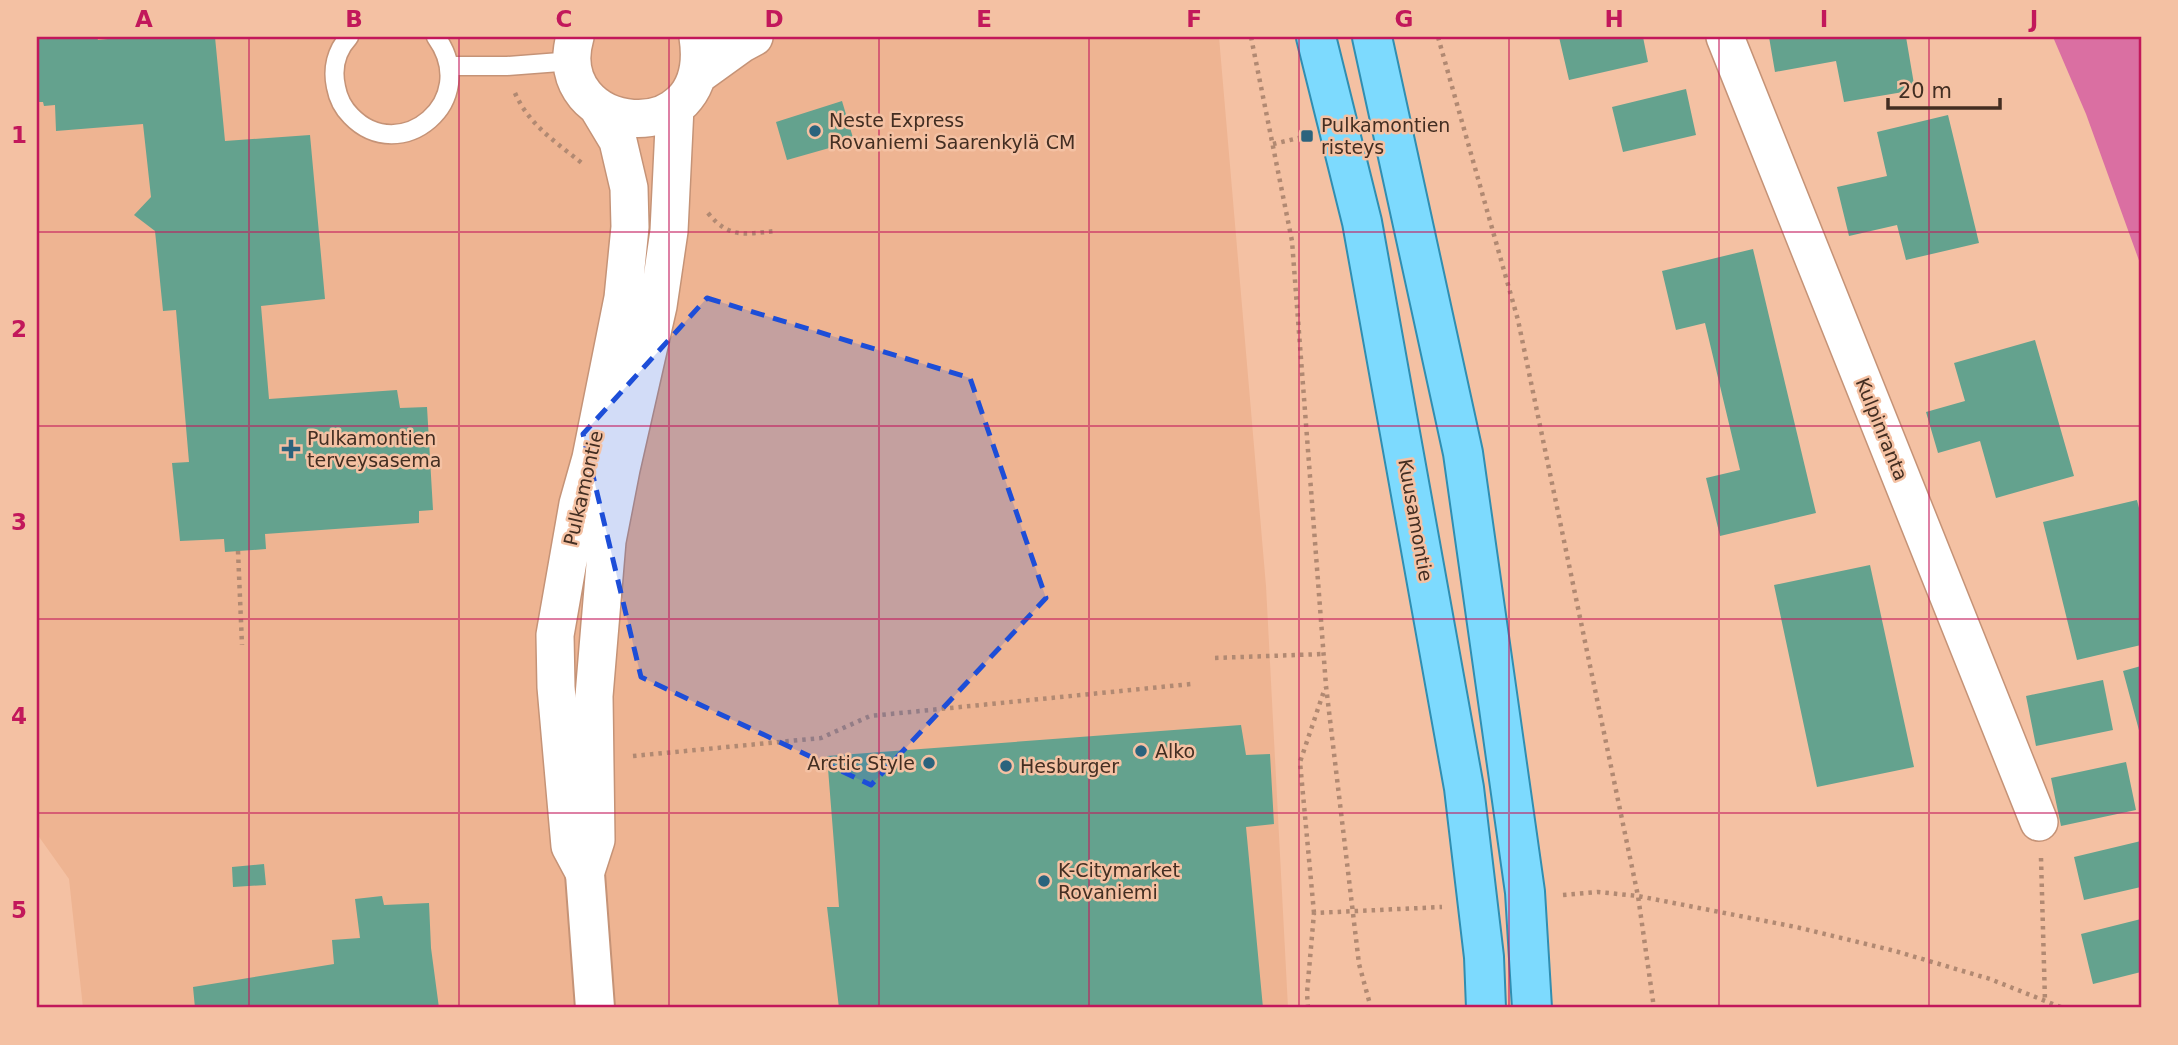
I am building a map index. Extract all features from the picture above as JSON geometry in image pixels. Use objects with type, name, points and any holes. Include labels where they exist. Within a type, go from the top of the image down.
[{"type":"main road","name":"Kuusamontie","points":[[1316,37],[1363,222],[1462,774],[1484,957],[1486,1008]]},
{"type":"main road","points":[[1372,37],[1463,453],[1525,892],[1532,1008]]},
{"type":"street","points":[[597,106],[615,116],[636,120],[657,116],[675,107],[689,93],[698,75],[698,37]]},
{"type":"street","points":[[698,75],[754,37]]},
{"type":"street","name":"Kulpinranta","points":[[1726,37],[2039,822]]},
{"type":"street","name":"Pulkamontie","points":[[574,49],[576,78],[618,141],[629,188],[630,227],[623,298],[591,458],[578,505],[555,635],[556,687],[570,846],[585,874]]},
{"type":"street","name":"Pulkamontie","points":[[595,1008],[585,874],[596,840],[594,696],[607,541],[658,306],[669,232],[675,107]]},
{"type":"lane","points":[[349,37],[336,58],[334,76],[337,93],[344,109],[356,121],[372,130],[389,134],[422,126],[436,114],[445,100],[450,83],[450,66],[445,49],[436,37]]},
{"type":"lane","points":[[450,66],[507,66],[574,49]]},
{"type":"path","points":[[1251,37],[1293,241],[1326,686],[1359,964],[1371,1008]]},
{"type":"path","points":[[1438,37],[1518,320],[1638,895],[1654,1008]]},
{"type":"path","points":[[1273,144],[1307,136]]},
{"type":"path","points":[[700,204],[715,222],[729,232],[741,234],[775,231]]},
{"type":"path","points":[[238,551],[242,645]]},
{"type":"path","points":[[1215,658],[1323,654]]},
{"type":"path","points":[[623,758],[821,738],[870,716],[1191,684]]},
{"type":"path","points":[[1308,1008],[1314,913],[1300,762],[1326,686]]},
{"type":"path","points":[[2039,822],[2045,1001]]},
{"type":"path","points":[[1558,896],[1598,892],[1638,895],[1796,927],[1895,951],[1990,979],[2063,1008]]},
{"type":"path","points":[[1314,913],[1451,906]]},
{"type":"highlighted area","points":[[707,298],[970,378],[1046,598],[871,785],[641,677],[583,434]]},
{"type":"shaded area","points":[[37,37],[1219,37],[1266,586],[1288,1008],[83,1008],[69,879],[37,834]]},
{"type":"shaded area","points":[[2053,37],[2141,37],[2141,266],[2086,114]]},
{"type":"building","points":[[37,37],[97,37],[98,40],[127,37],[215,37],[225,141],[310,135],[325,299],[261,306],[269,399],[397,390],[400,408],[427,407],[433,510],[419,511],[419,523],[265,534],[266,549],[225,552],[224,539],[180,541],[172,463],[189,462],[176,310],[163,311],[155,231],[134,215],[151,197],[143,124],[56,131],[55,105],[44,106],[43,102],[37,102]]},
{"type":"building","points":[[1559,37],[1643,37],[1648,62],[1569,80]]},
{"type":"building","points":[[1769,37],[1906,37],[1915,90],[1844,102],[1836,61],[1775,72]]},
{"type":"building","points":[[1686,89],[1696,135],[1623,152],[1612,107]]},
{"type":"building","name":"Neste Express Rovaniemi Saarenkylä CM","points":[[842,101],[854,141],[787,160],[776,122]]},
{"type":"building","points":[[1948,115],[1979,243],[1906,260],[1897,225],[1849,236],[1837,187],[1887,176],[1877,132]]},
{"type":"building","points":[[1753,249],[1816,513],[1720,536],[1706,478],[1740,470],[1705,323],[1676,330],[1662,271]]},
{"type":"building","points":[[2035,340],[2074,476],[1996,498],[1980,441],[1938,453],[1926,412],[1965,401],[1954,363]]},
{"type":"building","points":[[2137,500],[2141,516],[2141,645],[2077,660],[2043,522]]},
{"type":"building","points":[[1870,565],[1914,767],[1817,787],[1774,585]]},
{"type":"building","points":[[2141,666],[2141,734],[2140,734],[2123,671]]},
{"type":"building","points":[[2103,680],[2113,730],[2036,746],[2026,696]]},
{"type":"building","name":"K-Citymarket Rovaniemi","points":[[1241,725],[1246,755],[1270,754],[1274,824],[1246,827],[1263,1008],[839,1008],[827,907],[839,907],[827,756]]},
{"type":"building","points":[[2126,762],[2136,810],[2061,826],[2051,778]]},
{"type":"building","points":[[2141,841],[2141,887],[2084,900],[2074,857]]},
{"type":"building","points":[[264,864],[266,885],[233,887],[232,867]]},
{"type":"building","points":[[382,896],[384,905],[429,903],[431,948],[439,1008],[195,1008],[193,987],[334,964],[332,940],[360,938],[355,899]]},
{"type":"building","points":[[2141,919],[2141,972],[2093,984],[2081,934]]},
{"type":"place","name":"Neste Express Rovaniemi Saarenkylä CM","points":[[815,131]]},
{"type":"place","name":"Pulkamontien risteys","points":[[1307,136]]},
{"type":"place","name":"Pulkamontien terveysasema","points":[[291,449]]},
{"type":"place","name":"Alko","points":[[1141,751]]},
{"type":"place","name":"Arctic Style","points":[[929,763]]},
{"type":"place","name":"Hesburger","points":[[1006,766]]},
{"type":"place","name":"K-Citymarket Rovaniemi","points":[[1044,881]]}]
